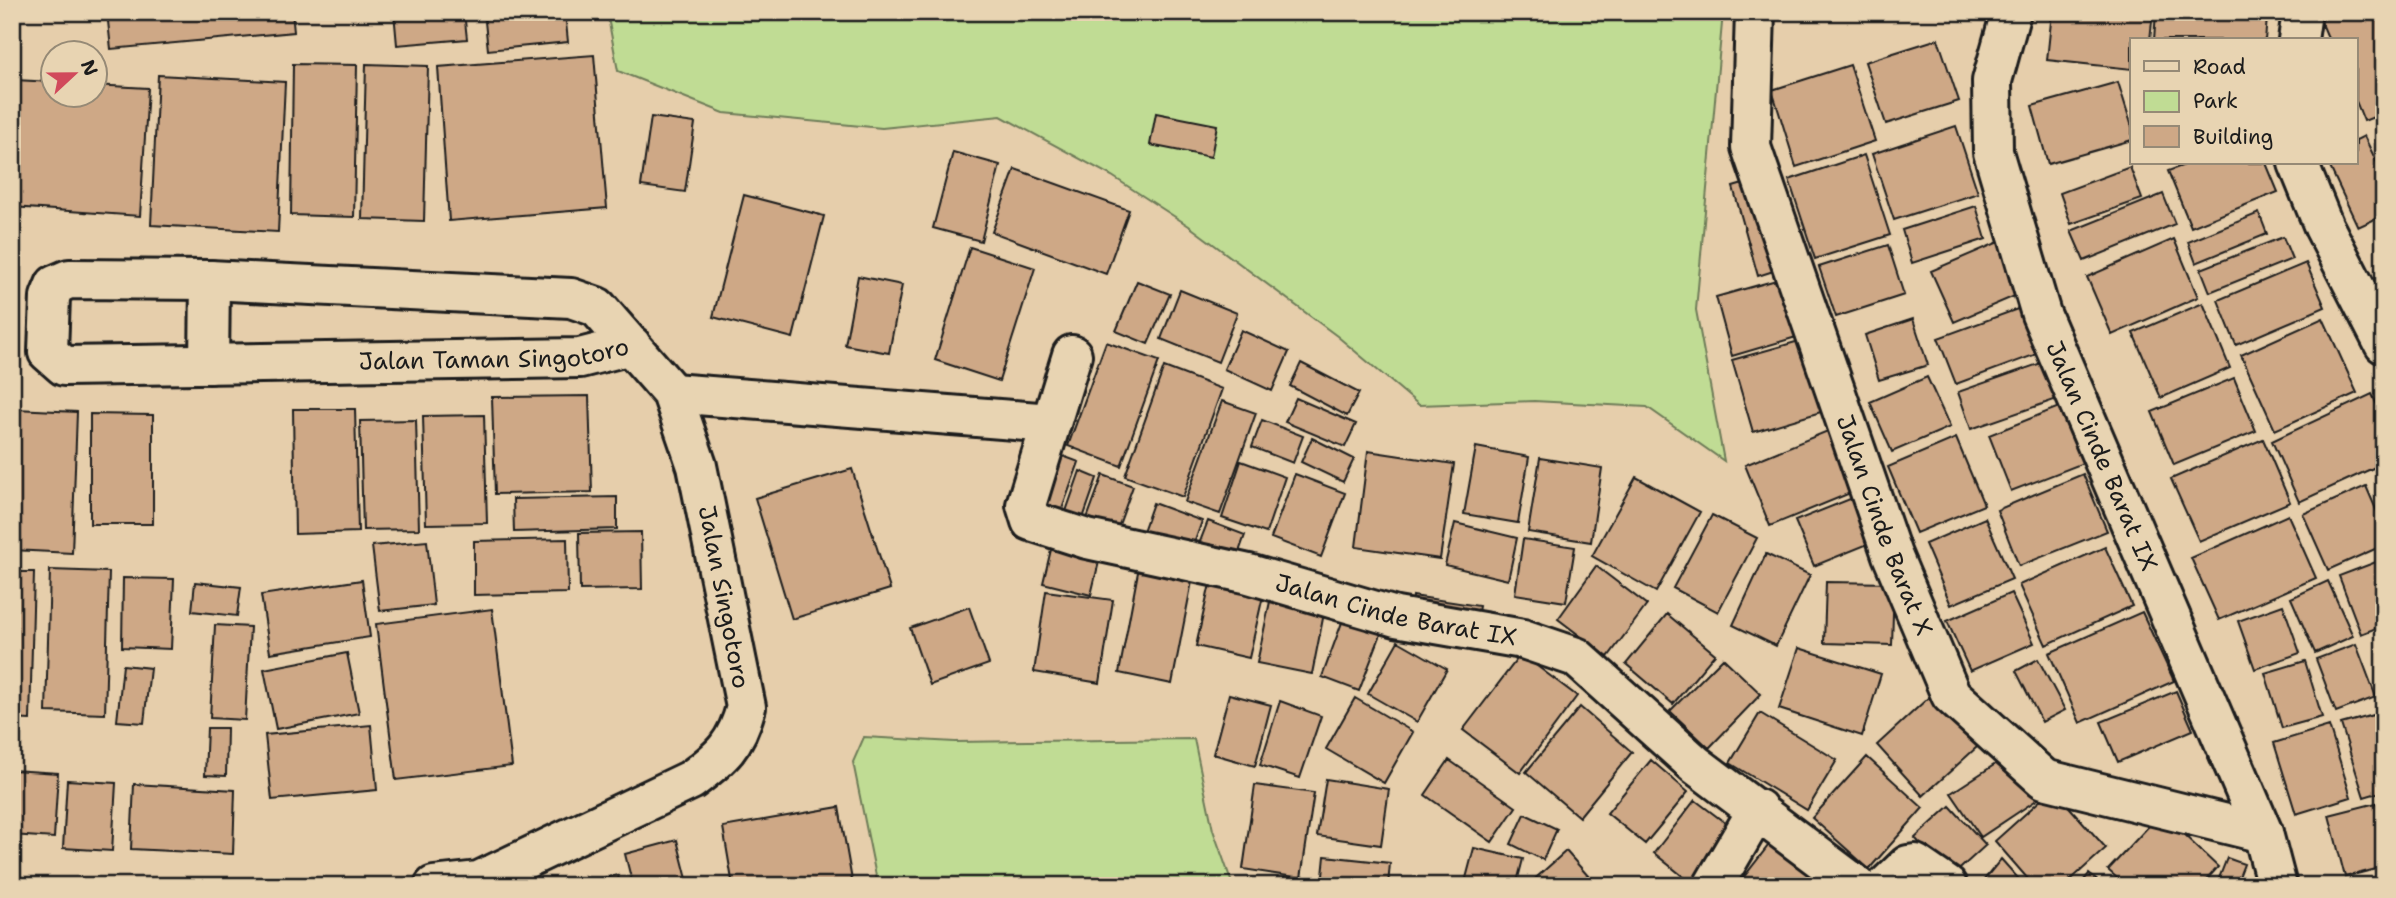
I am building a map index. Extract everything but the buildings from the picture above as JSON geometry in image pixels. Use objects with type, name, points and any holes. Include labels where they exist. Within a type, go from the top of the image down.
[{"type":"street","name":"Jalan Cinde Barat X","points":[[1755,12],[1751,147],[1892,555],[1951,695],[2044,779],[2263,834]]},
{"type":"street","name":"Jalan Cinde Barat IX","points":[[2011,12],[1992,81],[1993,152],[2041,314],[2263,834],[2277,886]]},
{"type":"street","points":[[2298,38],[2302,12]]},
{"type":"street","points":[[2298,164],[2324,226],[2384,344]]},
{"type":"street","name":"Jalan Taman Singotoro","points":[[69,279],[210,280],[571,298],[597,307],[631,345],[580,358],[64,366],[48,352],[50,297],[55,285],[69,279]]},
{"type":"street","points":[[209,364],[210,280]]},
{"type":"street","name":"Jalan Singotoro","points":[[434,886],[479,883],[691,780],[720,758],[739,734],[746,707],[697,466],[672,393],[631,345]]},
{"type":"street","name":"Jalan Cinde Barat IX","points":[[1072,355],[1026,505],[1031,521],[1087,539],[1249,575],[1396,617],[1549,646],[1576,657],[1696,765],[1857,886]]},
{"type":"street","points":[[672,393],[1051,423]]},
{"type":"street","points":[[1713,886],[1758,809]]},
{"type":"street","points":[[1886,886],[1908,865],[1915,864],[1947,886]]},
{"type":"green space","points":[[607,12],[1723,12],[1696,310],[1724,461],[1647,407],[1534,401],[1419,405],[1337,336],[1189,226],[1112,176],[1001,116],[882,128],[724,113],[618,71]]},
{"type":"green space","points":[[864,737],[955,742],[1194,739],[1213,830],[1233,886],[878,886],[853,762]]}]
